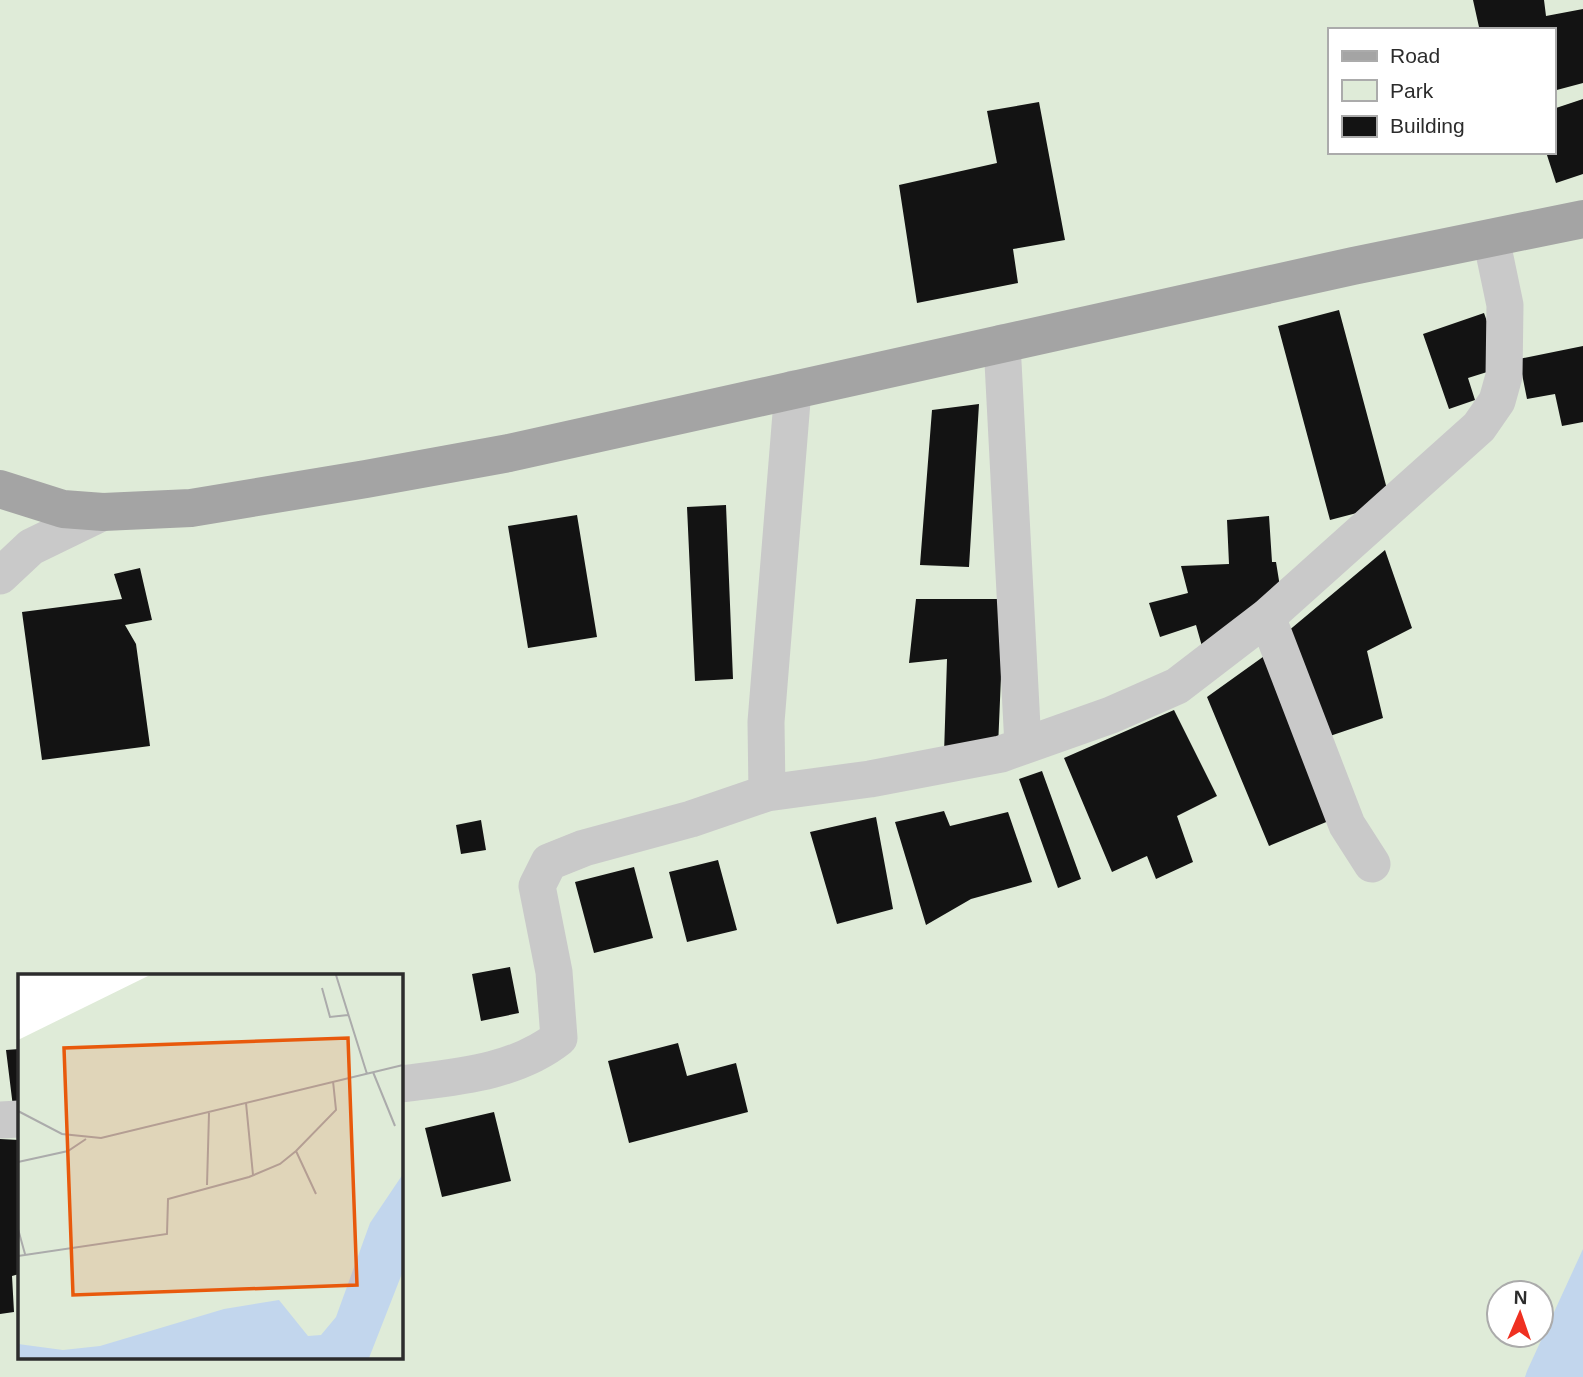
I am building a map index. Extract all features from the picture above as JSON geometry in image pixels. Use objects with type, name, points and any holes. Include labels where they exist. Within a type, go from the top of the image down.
[{"type":"main road","points":[[0,489],[64,509],[103,512],[191,508],[366,479],[509,453],[1002,343],[1583,219]]},
{"type":"street","points":[[402,1084],[481,1073],[539,1054],[559,1038],[554,972],[537,886],[549,862],[766,793],[870,779],[1001,754],[1111,715],[1177,686],[1267,617],[1459,449],[1497,401],[1504,376],[1505,305],[1491,238]]},
{"type":"street","points":[[1002,343],[1023,746]]},
{"type":"street","points":[[766,793],[766,722],[793,389]]},
{"type":"street","points":[[0,576],[31,547],[103,512]]},
{"type":"street","points":[[1267,617],[1347,825],[1372,864]]},
{"type":"street","points":[[0,1120],[18,1119]]},
{"type":"green space","points":[[0,0],[1583,0],[1583,1377],[0,1377]]},
{"type":"water","points":[[1583,1249],[1583,1377],[1525,1377],[1537,1349],[1555,1349],[1555,1310]]},
{"type":"building","points":[[1473,0],[1544,0],[1546,16],[1583,9],[1583,83],[1555,90],[1555,28],[1479,27]]},
{"type":"building","points":[[1583,99],[1583,174],[1556,183],[1547,154],[1555,154],[1555,108]]},
{"type":"building","points":[[1039,102],[1065,240],[1013,249],[1018,283],[917,303],[899,185],[997,163],[987,111]]},
{"type":"building","points":[[1339,310],[1391,504],[1330,520],[1278,326]]},
{"type":"building","points":[[1484,313],[1503,367],[1468,378],[1475,400],[1449,409],[1423,334]]},
{"type":"building","points":[[1583,346],[1583,422],[1562,426],[1555,394],[1527,399],[1519,359]]},
{"type":"building","points":[[979,404],[969,567],[920,565],[932,410]]},
{"type":"building","points":[[726,505],[733,679],[695,681],[687,507]]},
{"type":"building","points":[[577,515],[597,637],[528,648],[508,526]]},
{"type":"building","points":[[1269,516],[1272,562],[1276,562],[1281,593],[1203,650],[1196,625],[1160,637],[1149,603],[1188,593],[1181,566],[1229,564],[1227,520]]},
{"type":"building","points":[[1385,550],[1412,628],[1367,651],[1383,718],[1324,738],[1287,632]]},
{"type":"building","points":[[140,568],[152,620],[125,625],[136,644],[150,746],[42,760],[22,612],[122,599],[114,574]]},
{"type":"building","points":[[916,599],[1009,599],[1002,653],[998,747],[944,754],[947,659],[909,663]]},
{"type":"building","points":[[1267,654],[1331,820],[1269,846],[1207,697]]},
{"type":"building","points":[[1174,710],[1217,796],[1177,816],[1193,862],[1156,879],[1147,856],[1112,872],[1064,758]]},
{"type":"building","points":[[1042,771],[1081,879],[1058,888],[1019,779]]},
{"type":"building","points":[[944,811],[950,826],[1008,812],[1032,882],[971,899],[926,925],[895,822]]},
{"type":"building","points":[[876,817],[893,909],[837,924],[810,832]]},
{"type":"building","points":[[481,820],[486,850],[461,854],[456,825]]},
{"type":"building","points":[[718,860],[737,930],[687,942],[669,872]]},
{"type":"building","points":[[634,867],[653,938],[594,953],[575,882]]},
{"type":"building","points":[[510,967],[519,1013],[481,1021],[472,974]]},
{"type":"building","points":[[678,1043],[687,1076],[736,1063],[748,1112],[629,1143],[608,1061]]},
{"type":"building","points":[[18,1049],[18,1114],[14,1115],[6,1050]]},
{"type":"building","points":[[494,1112],[511,1181],[442,1197],[425,1128]]},
{"type":"building","points":[[0,1139],[18,1140],[18,1274],[12,1276],[14,1312],[0,1314]]}]
